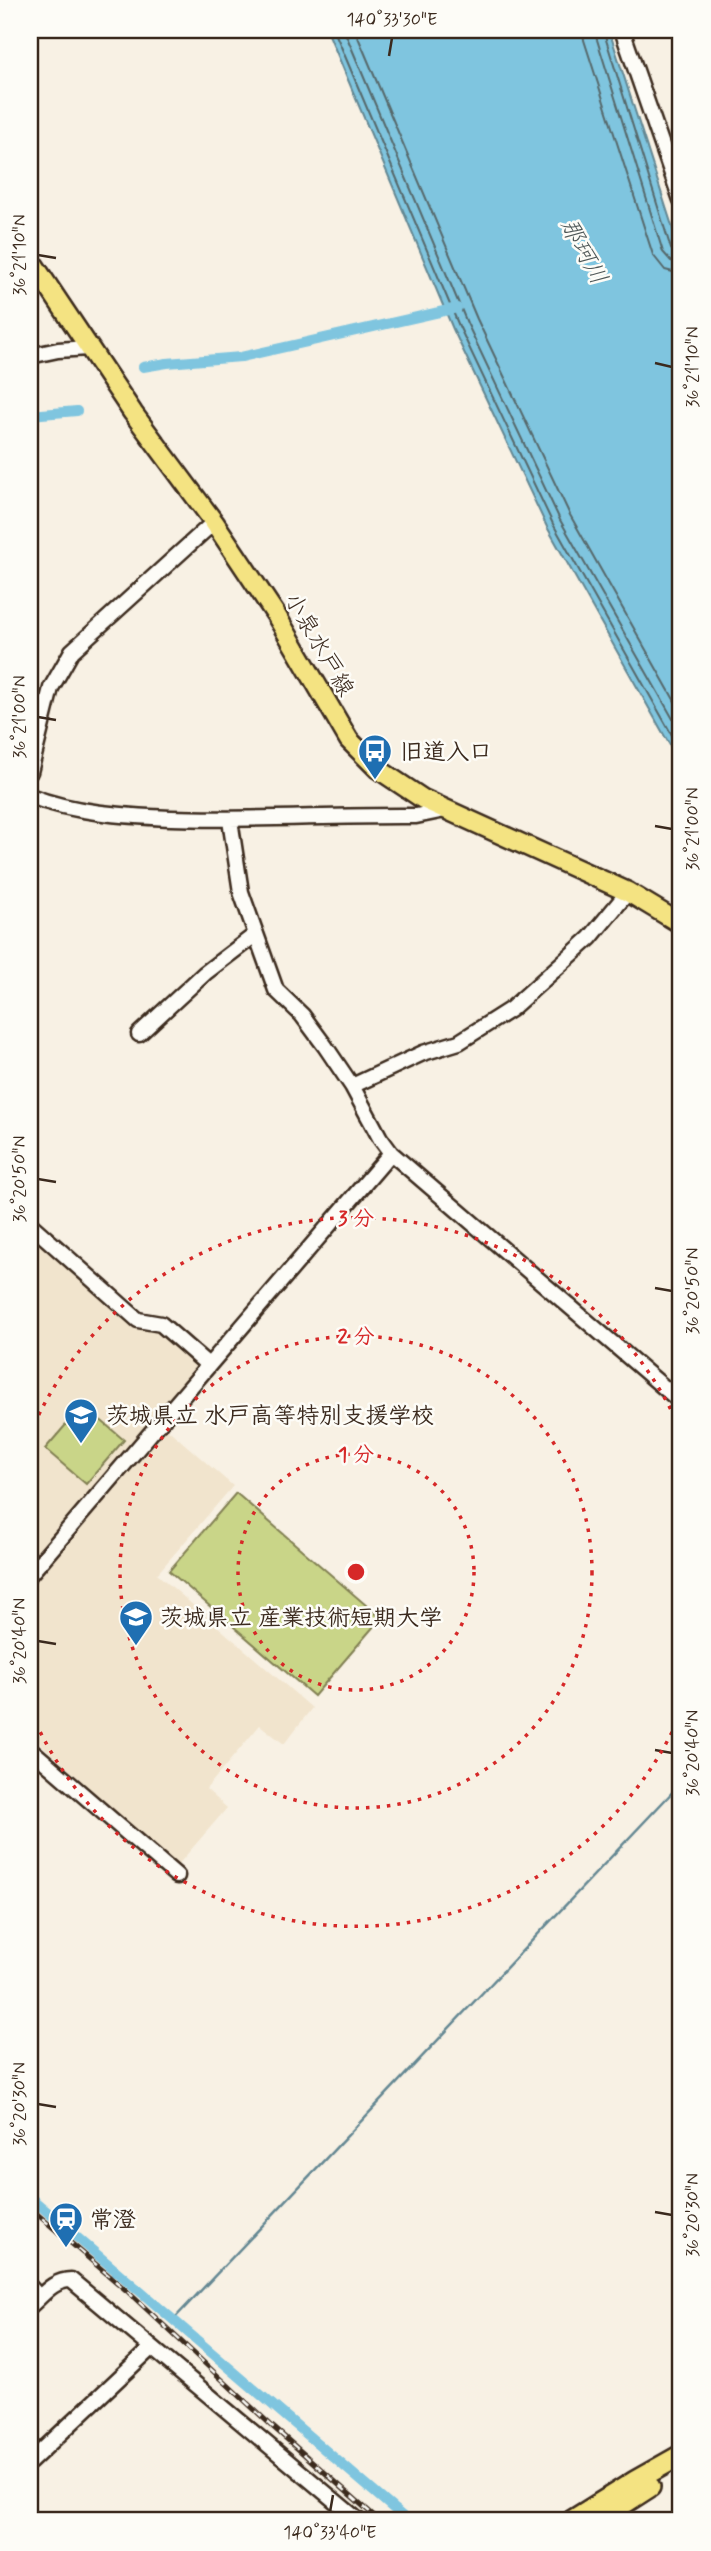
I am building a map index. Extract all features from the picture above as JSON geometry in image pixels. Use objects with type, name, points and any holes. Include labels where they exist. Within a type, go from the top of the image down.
[{"type":"highway","points":[[571,2521],[681,2455]]},
{"type":"highway","points":[[597,2521],[681,2469]]},
{"type":"main road","name":"小泉水戸線","points":[[30,259],[88,348],[214,522],[276,615],[349,740],[378,769],[399,785],[445,810],[628,891],[681,924]]},
{"type":"street","points":[[622,30],[681,200]]},
{"type":"street","points":[[30,356],[58,350],[88,348]]},
{"type":"street","points":[[30,772],[51,688],[72,651],[214,522]]},
{"type":"street","points":[[30,796],[52,804],[122,816],[230,820],[415,816],[445,810]]},
{"type":"street","points":[[230,820],[241,892],[276,990],[302,1015],[352,1086],[391,1153],[681,1402]]},
{"type":"street","points":[[352,1086],[423,1053],[459,1042],[511,1009],[590,938],[628,891]]},
{"type":"street","points":[[139,1034],[205,973],[256,934]]},
{"type":"street","points":[[30,1574],[391,1153]]},
{"type":"street","points":[[30,1224],[138,1320],[161,1324],[208,1365]]},
{"type":"street","points":[[30,1749],[177,1876]]},
{"type":"street","points":[[33,2296],[62,2280],[71,2280],[359,2521]]},
{"type":"street","points":[[30,2462],[152,2348]]},
{"type":"shaded area","name":"茨城県立 水戸高等特別支援学校","points":[[30,1234],[136,1326],[159,1331],[200,1364],[198,1370],[30,1564]]},
{"type":"shaded area","name":"茨城県立 産業技術短期大学","points":[[164,1426],[233,1486],[157,1574],[312,1708],[284,1744],[260,1725],[206,1789],[227,1808],[176,1867],[30,1734],[30,1586]]},
{"type":"green space","points":[[83,1405],[124,1440],[86,1484],[45,1449]]},
{"type":"green space","points":[[236,1493],[381,1618],[314,1696],[169,1571]]},
{"type":"water","name":"那珂川","points":[[327,30],[609,30],[681,254],[681,765],[547,527],[453,329]]},
{"type":"waterway","points":[[143,367],[241,357],[457,308]]},
{"type":"waterway","points":[[30,415],[77,411]]},
{"type":"waterway","points":[[173,2320],[681,1783]]},
{"type":"waterway","points":[[30,2197],[408,2521]]},
{"type":"railway","points":[[30,2208],[127,2291],[273,2427],[380,2521]]},
{"type":"place","name":"旧道入口","points":[[375,781]]},
{"type":"place","name":"茨城県立 水戸高等特別支援学校","points":[[81,1445]]},
{"type":"place","name":"茨城県立 産業技術短期大学","points":[[136,1647]]},
{"type":"place","name":"常澄","points":[[66,2249]]}]
